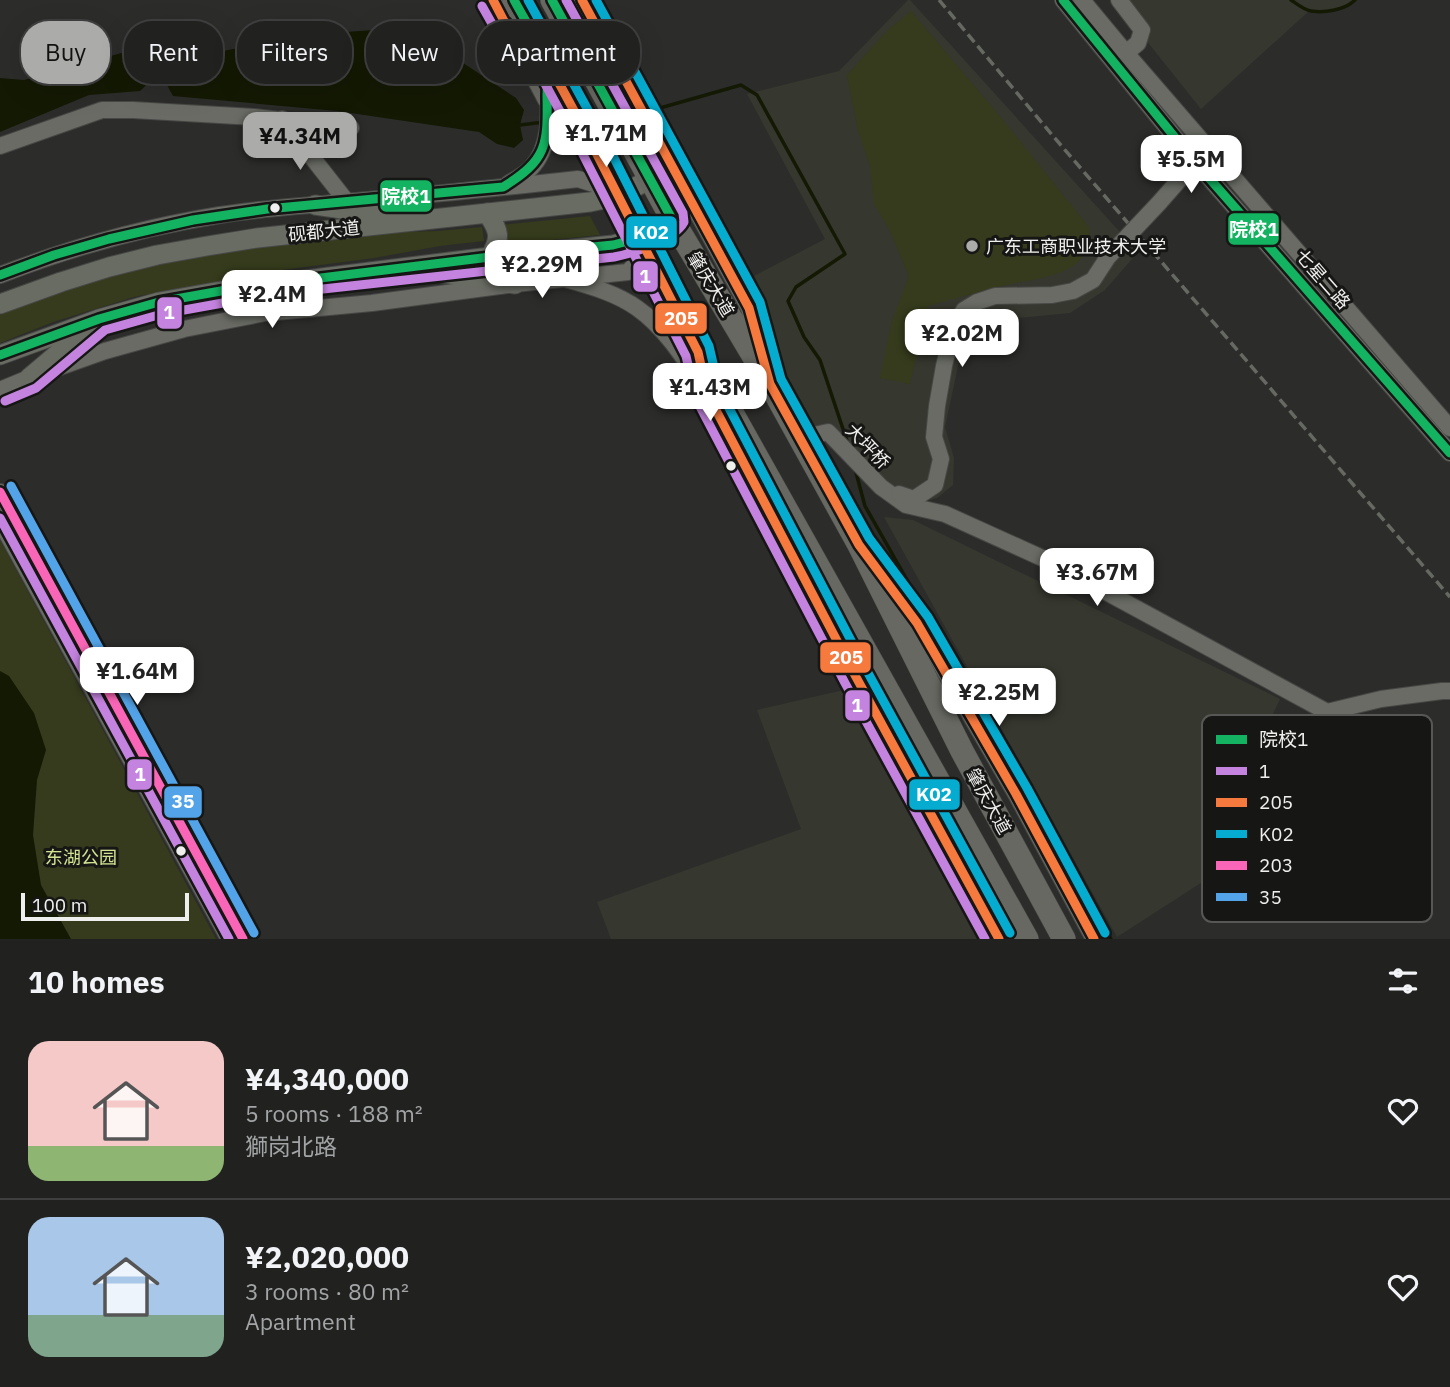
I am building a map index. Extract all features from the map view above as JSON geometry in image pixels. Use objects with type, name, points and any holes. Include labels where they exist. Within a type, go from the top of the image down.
[{"type":"highway","name":"肇庆大道","points":[[552,0],[672,219],[770,384],[859,545],[962,751],[1064,939]]},
{"type":"highway","name":"肇庆大道","points":[[509,10],[547,61],[557,101],[585,131],[698,352],[1027,939]]},
{"type":"main road","name":"砚都大道","points":[[0,304],[61,282],[157,255],[257,238],[590,202],[619,196],[650,179]]},
{"type":"main road","points":[[315,205],[420,220]]},
{"type":"main road","points":[[487,213],[498,233],[498,243],[491,257]]},
{"type":"main road","points":[[0,355],[99,319],[159,302],[313,278],[613,245],[640,238],[672,219]]},
{"type":"main road","points":[[409,268],[515,284]]},
{"type":"main road","points":[[29,378],[99,319]]},
{"type":"street","points":[[493,0],[509,10],[557,101],[549,117],[548,132],[540,157],[523,175],[503,187]]},
{"type":"street","points":[[582,0],[749,308],[770,384]]},
{"type":"street","name":"七星二路","points":[[1063,0],[1195,162],[1450,453]]},
{"type":"street","name":"七星二路","points":[[1082,0],[1450,428]]},
{"type":"street","points":[[1119,0],[1142,30],[1138,43],[1126,53]]},
{"type":"street","points":[[0,146],[102,110],[282,119],[351,128]]},
{"type":"street","points":[[282,119],[347,202]]},
{"type":"street","points":[[881,487],[914,499],[935,485],[942,459],[934,437],[937,406],[953,328],[964,310],[995,296],[1052,295],[1073,291],[1093,281],[1108,257],[1195,162]]},
{"type":"street","points":[[0,275],[89,245],[158,227],[283,206],[579,179],[619,196]]},
{"type":"street","points":[[0,390],[105,351],[184,329],[265,313],[373,303],[628,272],[639,260],[640,238]]},
{"type":"street","points":[[565,279],[594,287],[636,307],[668,338],[707,393],[856,677],[999,939]]},
{"type":"street","points":[[698,352],[707,393],[739,426]]},
{"type":"street","name":"大坪桥","points":[[800,438],[828,432],[881,487]]},
{"type":"street","points":[[881,487],[906,505],[945,514],[1051,562],[1326,712],[1381,699],[1450,691]]},
{"type":"street","points":[[0,492],[243,939]]},
{"type":"street","points":[[0,521],[229,939]]},
{"type":"street","points":[[859,545],[917,623],[1016,794],[1094,939]]},
{"type":"shaded area","name":"广东工商职业技术大学","points":[[908,0],[1138,252],[1105,290],[1070,313],[986,321],[961,352],[945,427],[954,458],[953,485],[937,498],[921,502],[884,489],[813,425],[785,377],[754,276],[825,239],[747,94],[839,71]]},
{"type":"shaded area","points":[[1114,0],[1355,0],[1349,6],[1333,10],[1309,11],[1201,109]]},
{"type":"shaded area","points":[[366,31],[366,84],[463,84],[463,63],[477,72],[477,84],[495,84],[516,98],[524,110],[520,125],[523,140],[514,148],[497,144],[479,132],[337,111],[173,96],[165,84],[223,84],[223,51],[237,48],[237,84],[352,84],[352,32]]},
{"type":"shaded area","points":[[124,52],[124,84],[148,84],[140,91],[89,95],[0,132],[0,78],[21,80],[21,84],[110,84],[110,56]]},
{"type":"shaded area","points":[[884,517],[913,520],[1280,699],[1272,715],[1202,715],[1202,882],[1117,937]]},
{"type":"shaded area","points":[[0,671],[9,676],[34,713],[46,750],[37,780],[33,835],[41,885],[71,939],[0,939]]},
{"type":"shaded area","points":[[848,689],[980,939],[611,939],[597,902],[801,829],[757,710]]},
{"type":"green space","points":[[911,11],[1089,227],[1089,243],[1085,253],[1074,265],[1050,276],[928,306],[910,384],[880,378],[892,321],[909,276],[890,231],[874,204],[870,166],[858,130],[847,75],[886,32]]},
{"type":"green space","points":[[590,216],[600,235],[504,245],[500,225]]},
{"type":"green space","points":[[482,227],[484,241],[274,271],[134,297],[53,322],[0,343],[0,315],[47,296],[136,269],[271,245],[371,233]]},
{"type":"green space","name":"东湖公园","points":[[0,540],[216,939],[0,939]]},
{"type":"waterway","points":[[1291,0],[1308,10],[1322,12],[1340,8],[1355,0]]},
{"type":"waterway","points":[[649,109],[741,85],[757,95],[845,254],[796,287],[788,301],[804,337],[820,360],[848,444]]},
{"type":"waterway","points":[[586,117],[606,114]]},
{"type":"waterway","points":[[517,124],[544,122]]},
{"type":"waterway","points":[[855,469],[865,506],[1111,939]]},
{"type":"railway","points":[[939,0],[1450,597]]},
{"type":"transit line","name":"205","points":[[493,0],[504,21],[547,61],[585,131],[698,352],[707,393],[856,677],[999,939]]},
{"type":"transit line","name":"院校1","points":[[0,275],[109,239],[193,220],[267,209],[503,187],[537,159],[547,127],[547,62],[514,0]]},
{"type":"transit line","name":"K02","points":[[528,0],[613,156],[709,346],[719,389],[867,671],[1010,933]]},
{"type":"transit line","name":"院校1","points":[[0,355],[99,319],[159,302],[232,289],[490,257],[613,245],[640,238],[672,219],[552,0]]},
{"type":"transit line","name":"1","points":[[5,401],[36,388],[105,330],[162,314],[314,290],[614,257],[663,240],[679,229],[684,222],[683,213],[566,0]]},
{"type":"transit line","name":"205","points":[[582,0],[749,308],[770,384],[859,545],[917,623],[1016,794],[1094,939]]},
{"type":"transit line","name":"K02","points":[[596,0],[760,302],[781,379],[869,538],[928,617],[1027,788],[1105,933]]},
{"type":"transit line","name":"院校1","points":[[1063,0],[1195,162],[1450,453]]},
{"type":"transit line","name":"1","points":[[482,6],[495,29],[537,69],[574,137],[686,356],[696,399],[845,683],[985,939]]},
{"type":"transit line","name":"35","points":[[11,486],[254,933]]},
{"type":"transit line","name":"203","points":[[0,492],[243,939]]},
{"type":"transit line","name":"1","points":[[0,518],[229,939]]},
{"type":"place","name":"广东工商职业技术大学","points":[[972,246]]}]
